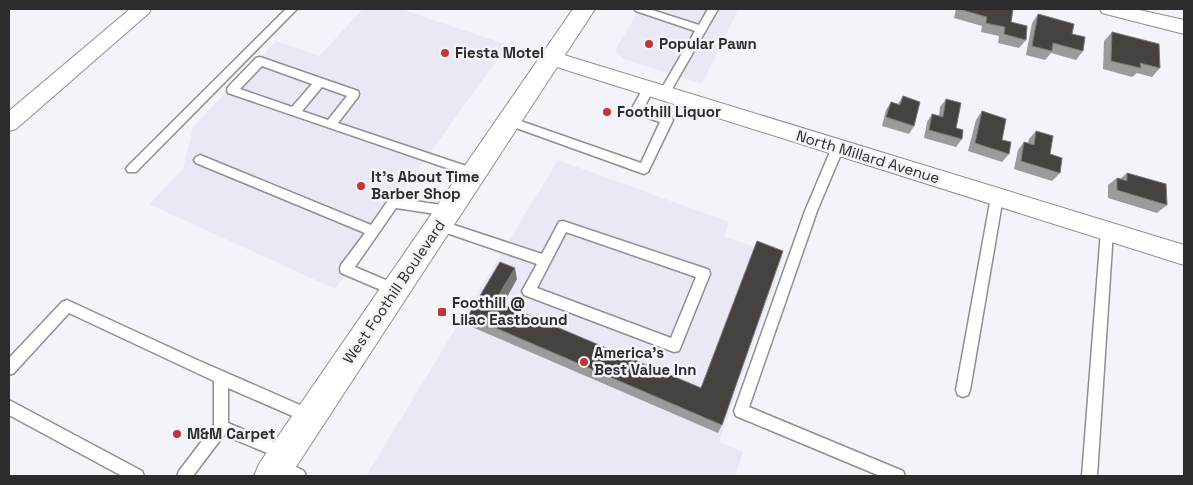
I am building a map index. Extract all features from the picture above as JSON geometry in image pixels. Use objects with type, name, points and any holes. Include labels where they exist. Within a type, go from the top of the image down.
[{"type":"main road","name":"West Foothill Boulevard","points":[[283,468],[311,417],[584,9]]},
{"type":"street","points":[[9,124],[142,9]]},
{"type":"street","points":[[1109,9],[1184,27]]},
{"type":"street","name":"North Millard Avenue","points":[[551,58],[1184,255]]},
{"type":"lane","points":[[132,169],[292,9]]},
{"type":"lane","points":[[639,9],[701,30]]},
{"type":"lane","points":[[509,121],[644,169],[668,120],[637,110],[657,91],[701,30],[713,9]]},
{"type":"lane","points":[[330,125],[354,94],[260,62],[232,90],[330,125],[474,172]]},
{"type":"lane","points":[[294,112],[320,82]]},
{"type":"lane","points":[[838,147],[810,211],[741,411],[898,476]]},
{"type":"lane","points":[[200,160],[352,224],[374,231]]},
{"type":"lane","points":[[964,390],[997,197]]},
{"type":"lane","points":[[395,290],[346,269],[394,203],[444,218],[545,261]]},
{"type":"lane","points":[[563,226],[704,274],[674,346],[529,291],[545,261],[563,226]]},
{"type":"lane","points":[[1089,476],[1107,231]]},
{"type":"lane","points":[[9,368],[67,306],[221,378],[311,417]]},
{"type":"lane","points":[[184,476],[221,427],[221,378]]},
{"type":"lane","points":[[9,407],[137,476]]},
{"type":"lane","points":[[221,427],[283,468]]},
{"type":"shaded area","points":[[363,9],[401,9],[508,45],[403,190],[400,198],[335,289],[149,204],[183,169],[193,127],[276,41],[319,56]]},
{"type":"shaded area","points":[[640,9],[738,9],[702,84],[624,59],[615,50]]},
{"type":"shaded area","points":[[558,160],[729,222],[724,236],[784,257],[719,442],[743,452],[735,476],[366,476]]},
{"type":"building","points":[[959,9],[1013,9],[1011,22],[1027,26],[1026,40],[1004,34],[1005,27],[986,23],[987,17]]},
{"type":"building","points":[[1038,14],[1074,24],[1072,34],[1085,37],[1083,51],[1053,43],[1052,51],[1032,46]]},
{"type":"building","points":[[1112,32],[1159,44],[1160,68],[1140,63],[1141,68],[1111,61]]},
{"type":"building","points":[[903,96],[920,102],[914,126],[886,117],[891,102],[900,105]]},
{"type":"building","points":[[946,99],[961,103],[956,128],[963,130],[962,139],[929,130],[932,114],[943,117]]},
{"type":"building","points":[[982,111],[1006,119],[1002,140],[1011,142],[1009,154],[975,143]]},
{"type":"building","points":[[1036,131],[1053,136],[1050,154],[1062,158],[1060,173],[1021,161],[1024,142],[1034,145]]},
{"type":"building","points":[[1127,173],[1166,184],[1167,205],[1117,190],[1117,178],[1127,181]]},
{"type":"building","name":"America's Best Value Inn","points":[[757,241],[783,251],[722,425],[468,316],[500,262],[515,268],[495,301],[701,388]]},
{"type":"place","name":"Popular Pawn","points":[[649,44]]},
{"type":"place","name":"Fiesta Motel","points":[[445,53]]},
{"type":"place","name":"Foothill Liquor","points":[[607,112]]},
{"type":"place","name":"It's About Time Barber Shop","points":[[361,186]]},
{"type":"place","name":"Foothill @ Lilac Eastbound","points":[[442,312]]},
{"type":"place","name":"America's Best Value Inn","points":[[584,362]]},
{"type":"place","name":"M&M Carpet","points":[[177,434]]}]
